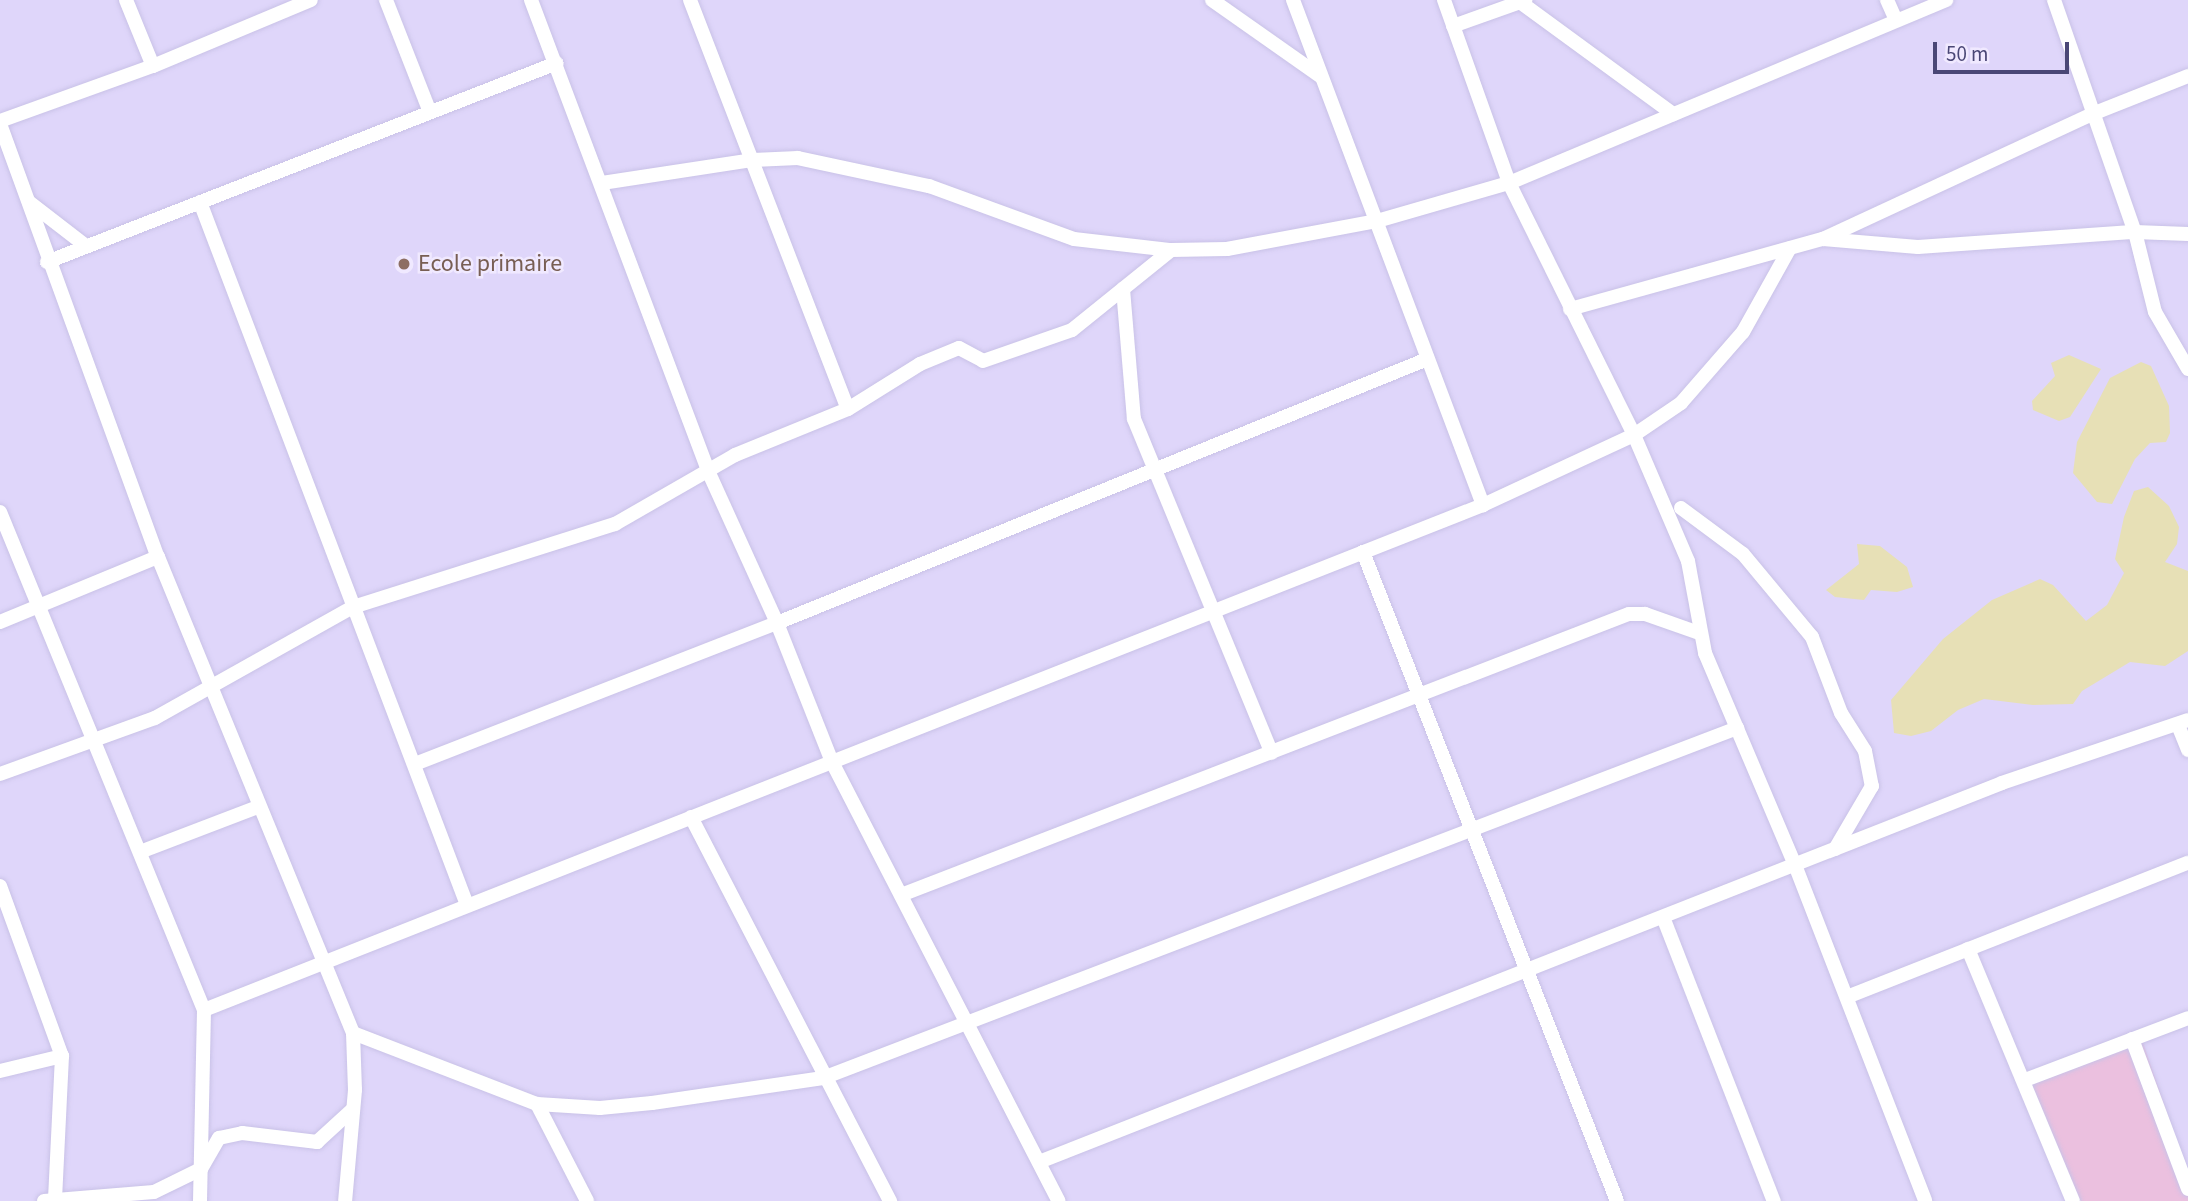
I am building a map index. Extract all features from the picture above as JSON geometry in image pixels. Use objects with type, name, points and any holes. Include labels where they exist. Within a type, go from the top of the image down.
[{"type":"street","points":[[126,0],[153,66]]},
{"type":"street","points":[[311,0],[153,66],[0,123],[7,161],[27,200],[47,262],[158,557],[214,687],[258,807],[353,1034],[353,1109],[345,1201]]},
{"type":"street","points":[[386,0],[430,112]]},
{"type":"street","points":[[531,0],[557,63],[709,473],[777,623],[832,762],[1059,1201]]},
{"type":"street","points":[[690,0],[848,409]]},
{"type":"street","points":[[1212,0],[1320,76]]},
{"type":"street","points":[[1293,0],[1377,221],[1425,360],[1483,505]]},
{"type":"street","points":[[1444,0],[1509,183],[1634,435],[1688,561],[1699,633],[1795,865],[1925,1201]]},
{"type":"street","points":[[1887,0],[1896,20]]},
{"type":"street","points":[[602,183],[779,157],[834,163],[929,187],[1074,239],[1171,250],[1227,249],[1377,221],[1509,183],[1946,0]]},
{"type":"street","points":[[2054,0],[2135,232],[2155,312],[2188,369]]},
{"type":"street","points":[[1453,26],[1523,1],[1673,114]]},
{"type":"street","points":[[47,262],[557,63]]},
{"type":"street","points":[[1570,309],[1823,239],[2095,113],[2188,76]]},
{"type":"street","points":[[27,200],[86,246]]},
{"type":"street","points":[[200,202],[467,905]]},
{"type":"street","points":[[1823,239],[1918,247],[2135,232],[2188,234]]},
{"type":"street","points":[[204,1010],[1483,505],[1634,435],[1681,403],[1743,332],[1790,248]]},
{"type":"street","points":[[0,774],[155,718],[353,607],[615,524],[709,473],[735,454],[848,409],[898,375],[959,348],[983,361],[1072,330],[1171,250]]},
{"type":"street","points":[[1123,289],[1132,406],[1152,469],[1272,753]]},
{"type":"street","points":[[415,764],[777,623],[1425,360]]},
{"type":"street","points":[[1681,508],[1743,554],[1812,637],[1841,713],[1865,751],[1872,786],[1835,849]]},
{"type":"street","points":[[0,512],[204,1010],[200,1201]]},
{"type":"street","points":[[1363,552],[1617,1201]]},
{"type":"street","points":[[0,622],[158,557]]},
{"type":"street","points":[[901,895],[1629,614],[1645,614],[1699,633]]},
{"type":"street","points":[[1038,1162],[2002,783],[2183,723],[2188,750]]},
{"type":"street","points":[[353,1034],[537,1104],[639,1104],[823,1078],[1473,833],[1737,728]]},
{"type":"street","points":[[140,852],[258,807]]},
{"type":"street","points":[[691,817],[823,1078],[890,1201]]},
{"type":"street","points":[[1847,997],[2188,863]]},
{"type":"street","points":[[0,886],[62,1056],[49,1200],[154,1192],[201,1169],[219,1138],[242,1133],[317,1142],[353,1109]]},
{"type":"street","points":[[1663,917],[1773,1201]]},
{"type":"street","points":[[1968,949],[2025,1080],[2073,1201]]},
{"type":"street","points":[[2025,1080],[2188,1018]]},
{"type":"street","points":[[2132,1039],[2188,1189]]},
{"type":"street","points":[[0,1071],[62,1056]]},
{"type":"street","points":[[537,1104],[587,1201]]},
{"type":"shaded area","points":[[0,0],[2188,0],[2188,1201],[0,1201]]},
{"type":"shaded area","points":[[2069,355],[2101,369],[2070,417],[2059,421],[2033,410],[2032,401],[2055,376],[2051,363]]},
{"type":"shaded area","points":[[2141,362],[2151,366],[2169,406],[2170,433],[2166,442],[2150,443],[2135,459],[2112,504],[2097,502],[2073,473],[2077,442],[2110,378]]},
{"type":"shaded area","points":[[2148,487],[2169,506],[2179,527],[2177,544],[2165,562],[2188,571],[2188,651],[2165,666],[2130,662],[2082,691],[2073,704],[2033,705],[1984,699],[1958,710],[1931,731],[1911,736],[1894,733],[1891,700],[1943,639],[1992,600],[2040,579],[2053,585],[2086,621],[2107,605],[2124,573],[2115,559],[2124,517],[2134,491]]},
{"type":"shaded area","points":[[1857,544],[1880,546],[1907,567],[1913,587],[1897,592],[1871,590],[1864,600],[1835,597],[1826,590],[1859,564]]},
{"type":"shaded area","points":[[2141,1037],[2188,1173],[2188,1201],[2079,1201],[2030,1080]]},
{"type":"place","name":"Ecole primaire","points":[[404,264]]}]
